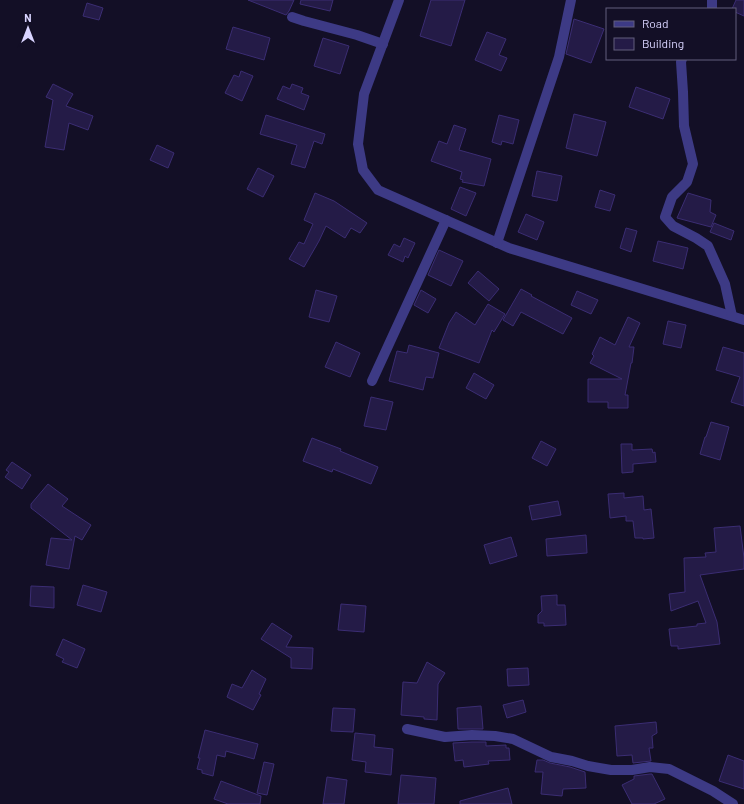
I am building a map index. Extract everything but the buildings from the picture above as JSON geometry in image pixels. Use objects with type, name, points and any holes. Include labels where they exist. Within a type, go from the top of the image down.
[{"type":"street","points":[[399,0],[364,94],[358,144],[363,170],[378,190],[509,248],[744,320]]},
{"type":"street","points":[[497,242],[559,57],[571,0]]},
{"type":"street","points":[[292,17],[357,35],[383,44]]},
{"type":"street","points":[[682,60],[684,126],[693,164],[687,182],[672,197],[665,217],[674,226],[708,246],[726,284],[732,316]]},
{"type":"street","points":[[372,381],[446,220]]},
{"type":"street","points":[[407,729],[446,737],[472,735],[495,736],[513,739],[550,757],[611,770],[632,770],[650,767],[669,769],[713,791],[732,804]]}]
